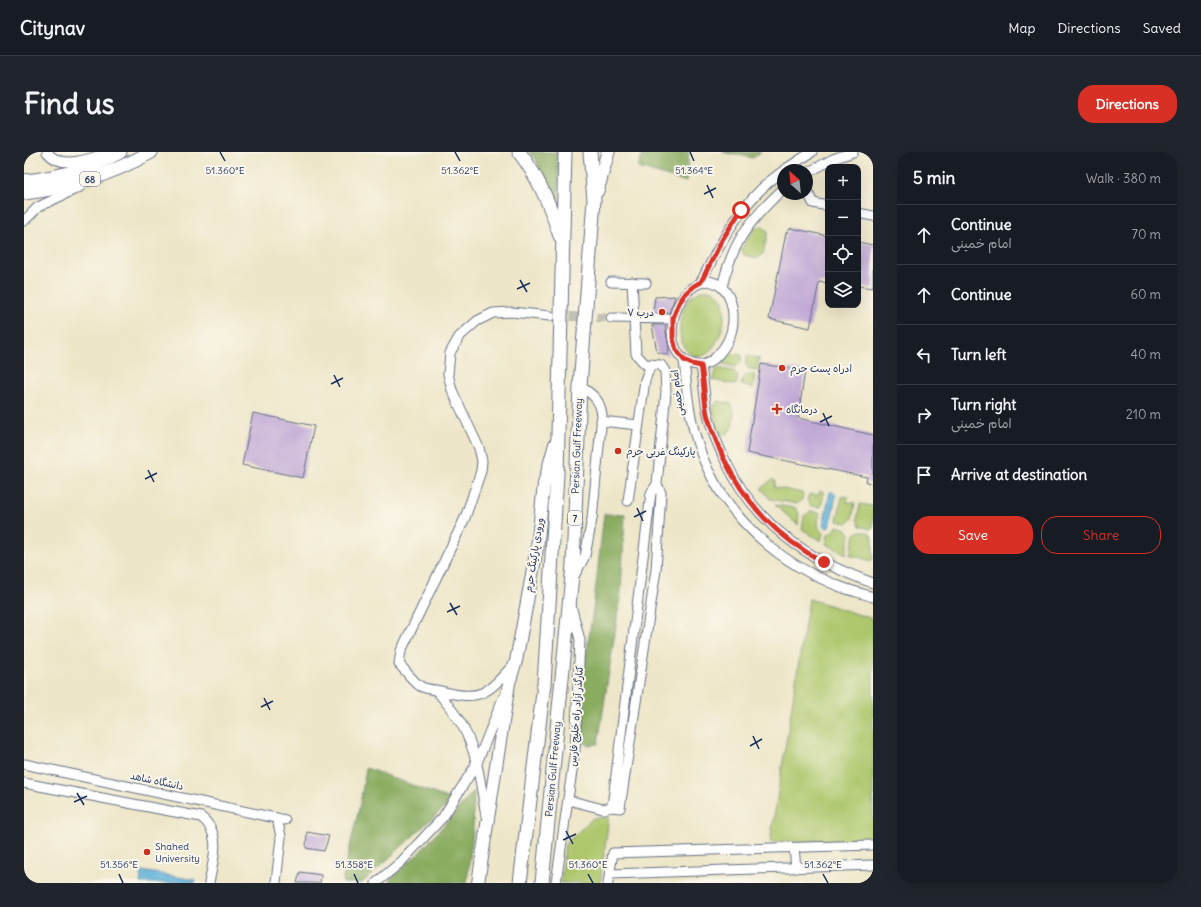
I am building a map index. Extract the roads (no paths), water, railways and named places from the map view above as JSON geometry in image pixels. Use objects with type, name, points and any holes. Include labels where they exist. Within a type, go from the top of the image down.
[{"type":"highway","name":"68","points":[[24,181],[46,179],[70,174],[89,167],[120,152]]},
{"type":"highway","name":"68","points":[[24,193],[51,190],[109,173],[151,152]]},
{"type":"highway","points":[[520,152],[531,167],[550,203],[564,245]]},
{"type":"highway","name":"Persian Gulf Freeway","points":[[520,883],[544,684],[557,475],[564,245],[565,152]]},
{"type":"highway","name":"Persian Gulf Freeway","points":[[542,883],[571,583],[580,386],[594,200],[590,152]]},
{"type":"highway","points":[[594,200],[608,152]]},
{"type":"main road","name":"ورودی پارکینگ حرم","points":[[509,683],[516,661],[537,548],[544,484],[559,427]]},
{"type":"main road","points":[[478,883],[509,683]]},
{"type":"street","points":[[47,152],[58,160],[67,162],[87,160],[111,152]]},
{"type":"street","points":[[793,164],[812,152]]},
{"type":"street","points":[[813,170],[833,159],[853,152]]},
{"type":"street","points":[[24,221],[38,207],[109,173]]},
{"type":"street","points":[[701,282],[722,240],[741,210],[777,175]]},
{"type":"street","points":[[722,287],[727,266],[734,247],[750,222],[777,196]]},
{"type":"street","points":[[811,200],[813,203],[825,205]]},
{"type":"street","points":[[861,214],[873,216]]},
{"type":"street","points":[[709,281],[722,287],[731,301],[732,310],[732,327],[726,344],[714,359],[708,363],[701,366],[692,364],[684,360],[676,350],[673,338],[673,318],[679,303],[686,293],[694,286],[701,282],[709,281]]},
{"type":"street","points":[[611,282],[646,283]]},
{"type":"street","points":[[612,807],[651,493],[657,484],[666,392],[665,371],[661,365],[645,364],[636,354],[632,282]]},
{"type":"street","points":[[516,661],[495,685],[483,693],[460,696],[421,686],[399,664],[401,651],[466,518],[481,472],[482,461],[479,448],[452,390],[448,374],[450,353],[459,338],[477,321],[494,313],[510,312],[550,316]]},
{"type":"street","points":[[610,318],[673,318]]},
{"type":"street","name":"امام خمینی","points":[[684,360],[691,417],[698,445],[707,468],[723,496],[737,514],[750,529],[772,549],[803,569],[841,587],[873,597]]},
{"type":"street","points":[[628,500],[645,380],[651,364]]},
{"type":"street","points":[[701,366],[708,414],[714,434],[731,474],[748,500],[763,518],[807,554],[850,575],[873,583]]},
{"type":"street","points":[[571,583],[585,556],[592,519],[601,421],[601,404],[580,386]]},
{"type":"street","points":[[601,421],[638,425]]},
{"type":"street","points":[[568,800],[603,809],[612,807],[620,808],[650,615],[658,549],[661,493],[657,484]]},
{"type":"street","name":"کنارگذر آزاد راه خلیج فارس","points":[[556,883],[575,750],[580,640],[570,598]]},
{"type":"street","points":[[376,883],[401,862],[443,817],[477,763],[509,683]]},
{"type":"street","points":[[436,690],[455,713],[464,728],[477,763],[488,826]]},
{"type":"street","name":"دانشگاه شاهد","points":[[24,764],[281,819],[281,837],[276,883]]},
{"type":"street","points":[[24,783],[201,817],[208,823],[213,832],[216,845],[209,883]]},
{"type":"street","points":[[608,883],[611,874],[613,853],[873,845]]},
{"type":"street","points":[[794,848],[796,868]]},
{"type":"street","points":[[611,874],[873,865]]},
{"type":"water","points":[[830,492],[833,492],[836,495],[830,526],[827,528],[823,525]]},
{"type":"water","points":[[142,871],[196,880],[195,883],[140,883]]},
{"type":"tunnel","points":[[556,316],[611,318]]},
{"type":"place","name":"درب ۷","points":[[662,312]]},
{"type":"place","name":"ادراه پست حرم","points":[[782,368]]},
{"type":"place","name":"درمانگاه","points":[[777,409]]},
{"type":"place","name":"پارکینگ غربی حرم","points":[[618,451]]},
{"type":"place","name":"Shahed University","points":[[147,852]]}]
